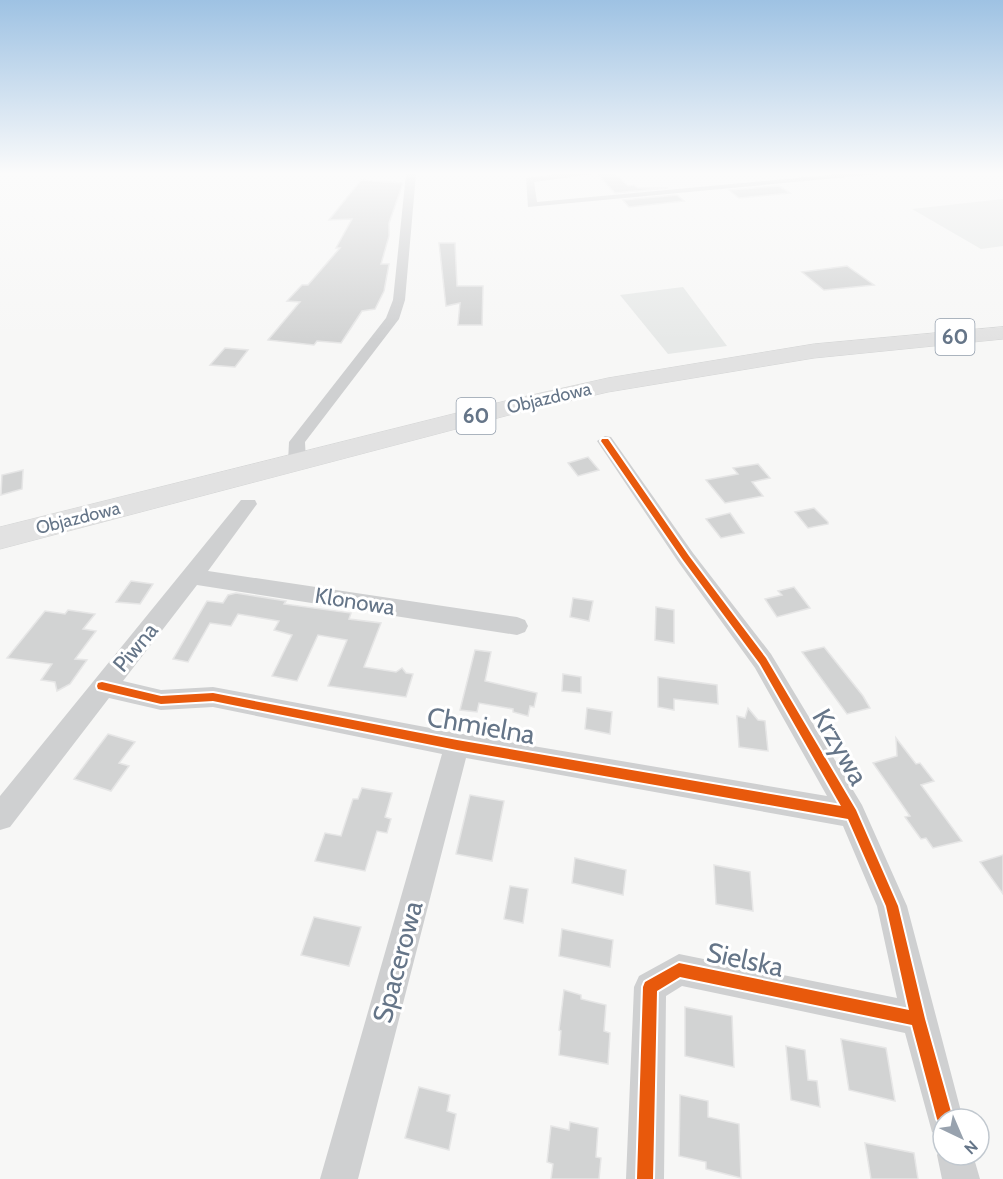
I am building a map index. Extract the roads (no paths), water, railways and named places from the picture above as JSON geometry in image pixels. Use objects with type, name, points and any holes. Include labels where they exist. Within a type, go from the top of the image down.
[{"type":"main road","name":"Objazdowa","points":[[0,538],[515,406],[656,376],[814,351],[1003,333]]},
{"type":"street","points":[[297,462],[297,442],[392,319],[399,300],[406,229]]},
{"type":"street","name":"Krzywa","points":[[605,441],[686,558],[763,661],[852,814],[892,906],[918,1019],[942,1107]]},
{"type":"street","name":"Piwna","points":[[0,817],[102,686],[194,577],[248,504]]},
{"type":"street","name":"Klonowa","points":[[194,577],[517,626]]},
{"type":"street","name":"Chmielna","points":[[102,686],[161,700],[213,697],[457,746],[852,814]]},
{"type":"street","name":"Spacerowa","points":[[339,1179],[457,746]]},
{"type":"street","name":"Sielska","points":[[645,1179],[650,987],[660,981],[679,970],[918,1019]]}]
